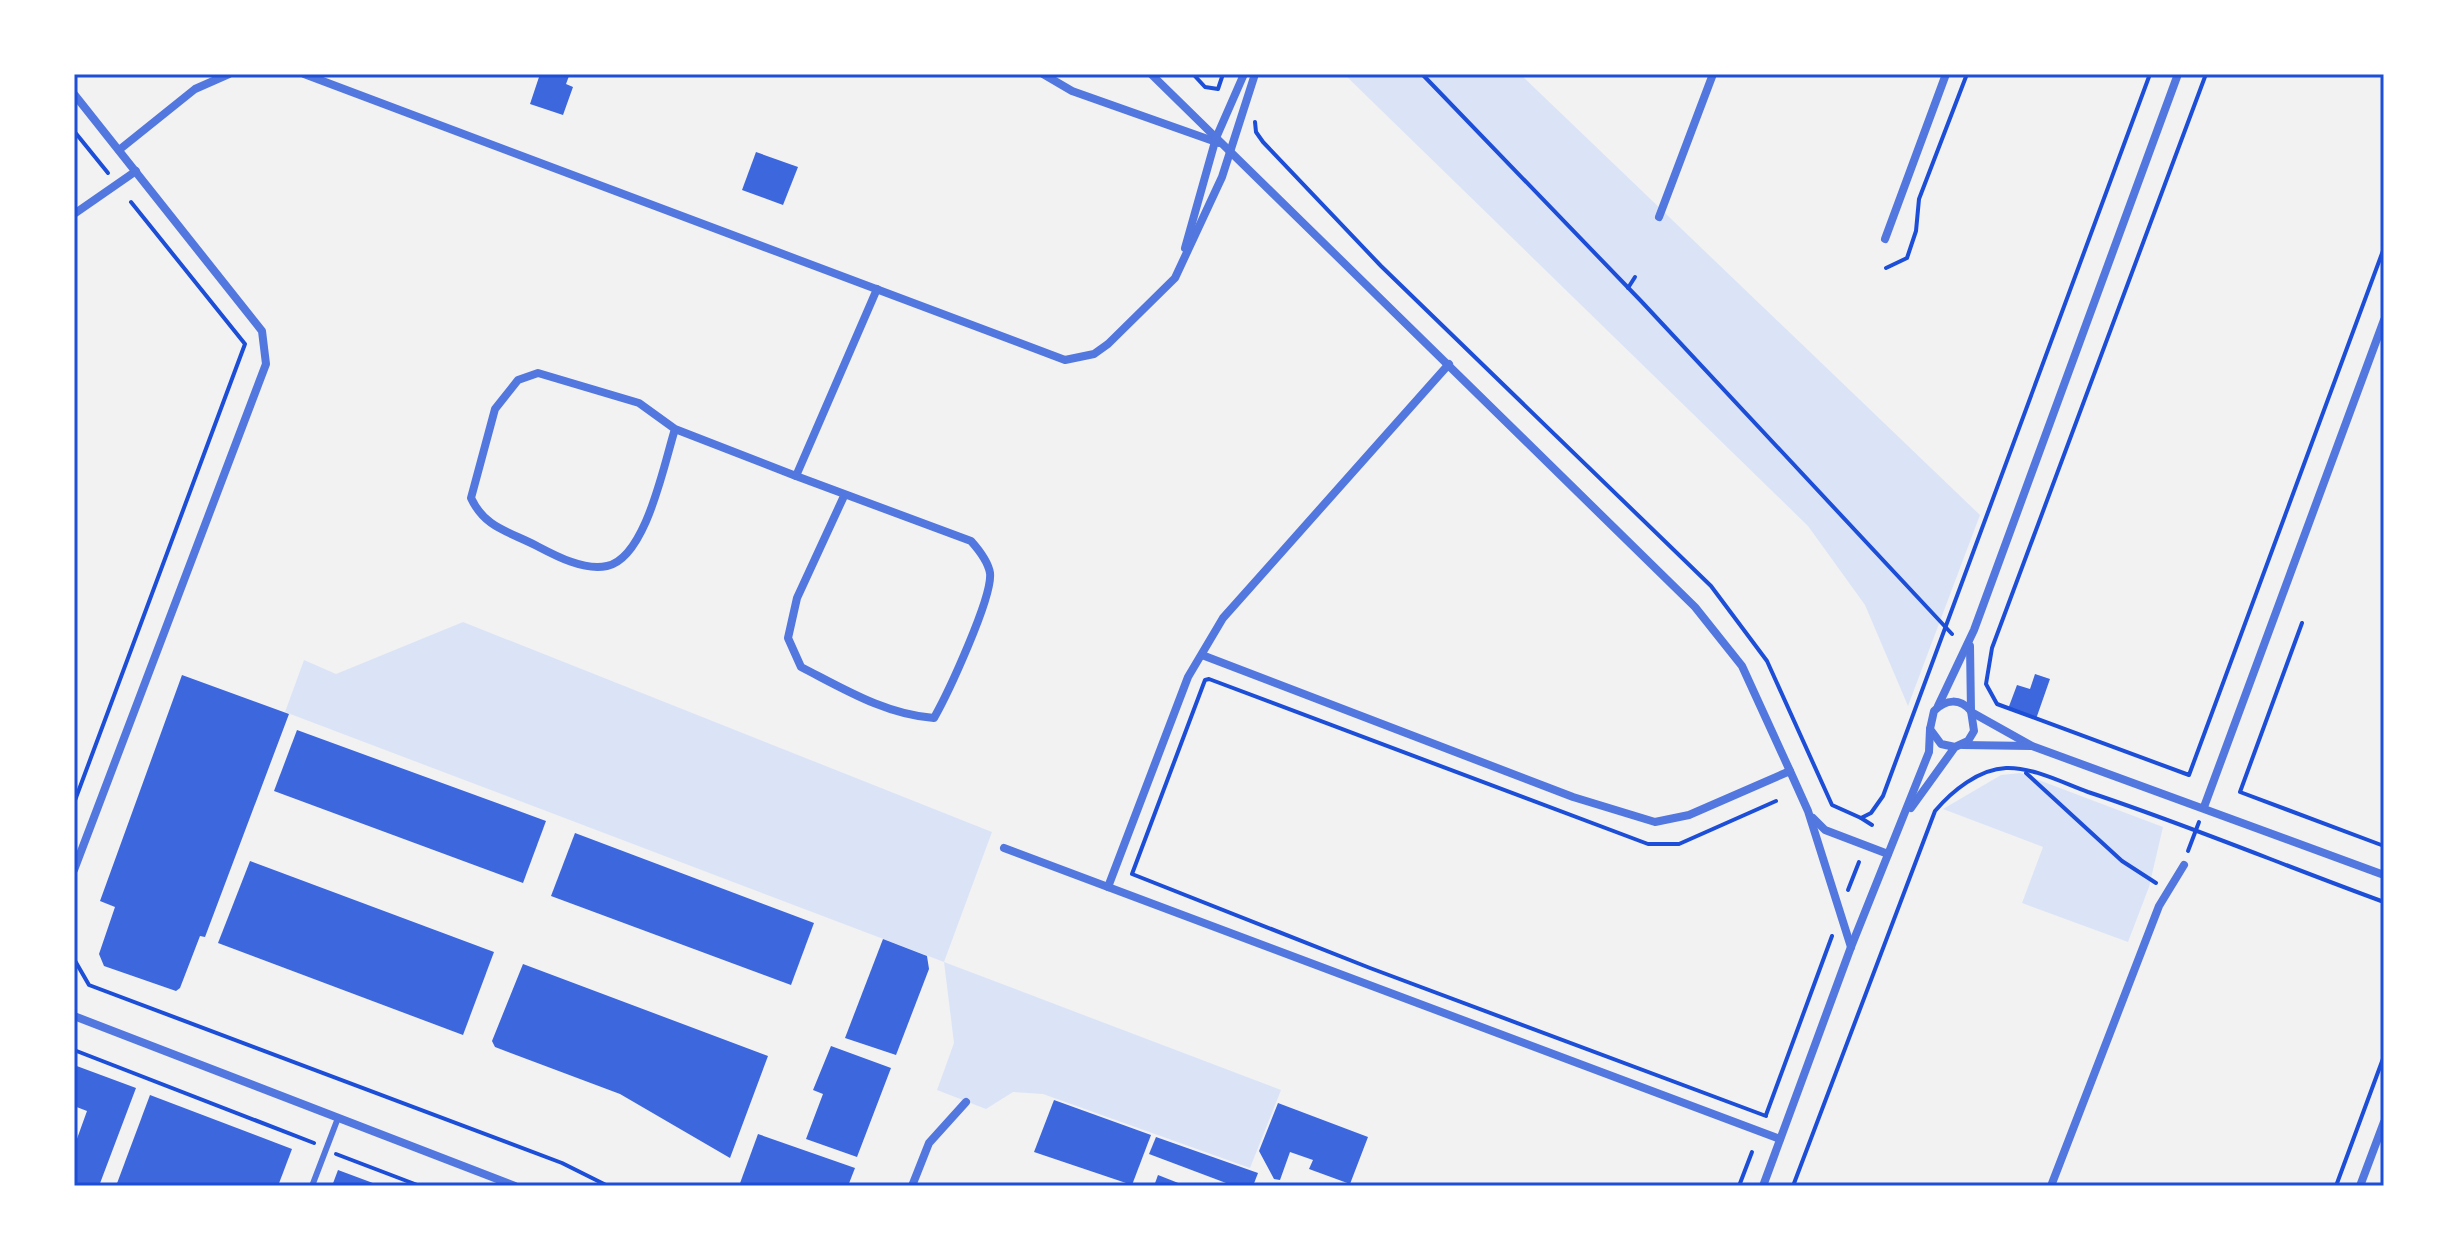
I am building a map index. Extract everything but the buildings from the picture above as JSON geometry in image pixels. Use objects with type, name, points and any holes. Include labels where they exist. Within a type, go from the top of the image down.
[{"type":"street","points":[[119,150],[195,89],[229,74]]},
{"type":"street","points":[[304,74],[1065,360],[1094,354],[1108,344],[1171,283],[1217,191],[1221,144],[1255,74]]},
{"type":"street","points":[[1043,74],[1072,91],[1221,144]]},
{"type":"street","points":[[1151,74],[1695,607],[1742,666],[1808,811],[1851,947]]},
{"type":"street","points":[[1179,268],[1244,74]]},
{"type":"street","points":[[1659,217],[1713,74]]},
{"type":"street","points":[[1885,239],[1946,74]]},
{"type":"street","points":[[1763,1186],[1851,947],[1930,750],[1931,716],[1970,641],[2178,74]]},
{"type":"street","points":[[74,94],[262,331],[266,364],[74,870]]},
{"type":"street","points":[[74,214],[136,171]]},
{"type":"street","points":[[796,476],[877,289]]},
{"type":"street","points":[[2204,807],[2384,320]]},
{"type":"street","points":[[1108,887],[1188,677],[1223,618],[1449,364]]},
{"type":"street","points":[[675,429],[639,538],[624,558],[605,567],[566,561],[480,518],[471,498],[495,409],[518,380],[538,373],[639,403],[675,429],[844,496],[971,541],[983,555],[990,575],[957,676],[934,718],[917,717],[867,701],[801,667],[788,638],[797,598],[844,496]]},
{"type":"street","points":[[1903,818],[1974,731],[1970,641]]},
{"type":"street","points":[[1202,655],[1573,797],[1655,822],[1689,815],[1790,771]]},
{"type":"street","points":[[1938,706],[1956,701],[2032,746],[2384,875]]},
{"type":"street","points":[[1930,729],[1941,744],[2032,746]]},
{"type":"street","points":[[1808,811],[1825,830],[1888,854]]},
{"type":"street","points":[[1004,848],[1780,1139]]},
{"type":"street","points":[[2051,1186],[2159,906],[2184,865]]},
{"type":"street","points":[[74,1016],[515,1186]]},
{"type":"street","points":[[912,1186],[929,1143],[966,1102]]},
{"type":"street","points":[[2360,1186],[2384,1122]]},
{"type":"lane","points":[[312,1186],[338,1118]]},
{"type":"path","points":[[1193,74],[1205,87],[1218,89],[1223,74]]},
{"type":"path","points":[[1422,74],[1628,288],[1952,634]]},
{"type":"path","points":[[1886,268],[1907,258],[1913,244],[1919,199],[1967,74]]},
{"type":"path","points":[[1861,818],[1871,813],[1883,796],[2150,74]]},
{"type":"path","points":[[2206,74],[1992,648],[1986,684],[1997,704],[2189,775],[2384,248]]},
{"type":"path","points":[[1260,109],[1256,132],[1381,266],[1711,586],[1767,661],[1832,805],[1872,825]]},
{"type":"path","points":[[74,131],[112,178]]},
{"type":"path","points":[[74,803],[245,344],[131,202]]},
{"type":"path","points":[[1628,288],[1635,277]]},
{"type":"path","points":[[2302,623],[2240,792],[2384,846]]},
{"type":"path","points":[[1776,801],[1679,844],[1648,844],[1209,679],[1205,680],[1132,874],[1370,968],[1765,1117],[1835,930]]},
{"type":"path","points":[[1793,1186],[1935,811],[1967,782],[1995,770],[2024,770],[2163,817],[2384,902]]},
{"type":"path","points":[[2024,770],[2122,861],[2168,891]]},
{"type":"path","points":[[2184,865],[2204,807]]},
{"type":"path","points":[[1845,899],[1859,862]]},
{"type":"path","points":[[74,959],[89,985],[562,1163],[608,1186]]},
{"type":"path","points":[[74,1050],[420,1186]]},
{"type":"path","points":[[2336,1186],[2384,1056]]},
{"type":"path","points":[[1739,1186],[1752,1152]]},
{"type":"shaded area","points":[[1344,74],[1520,74],[1980,515],[1908,706],[1865,605],[1808,526]]},
{"type":"shaded area","points":[[463,622],[992,832],[944,962],[285,712],[304,660],[336,674]]},
{"type":"shaded area","points":[[2020,773],[2163,827],[2149,887],[2128,942],[2022,903],[2043,847],[1943,809],[2001,775]]},
{"type":"shaded area","points":[[944,962],[1281,1090],[1250,1168],[1043,1094],[1013,1092],[986,1109],[937,1090],[954,1043]]}]
